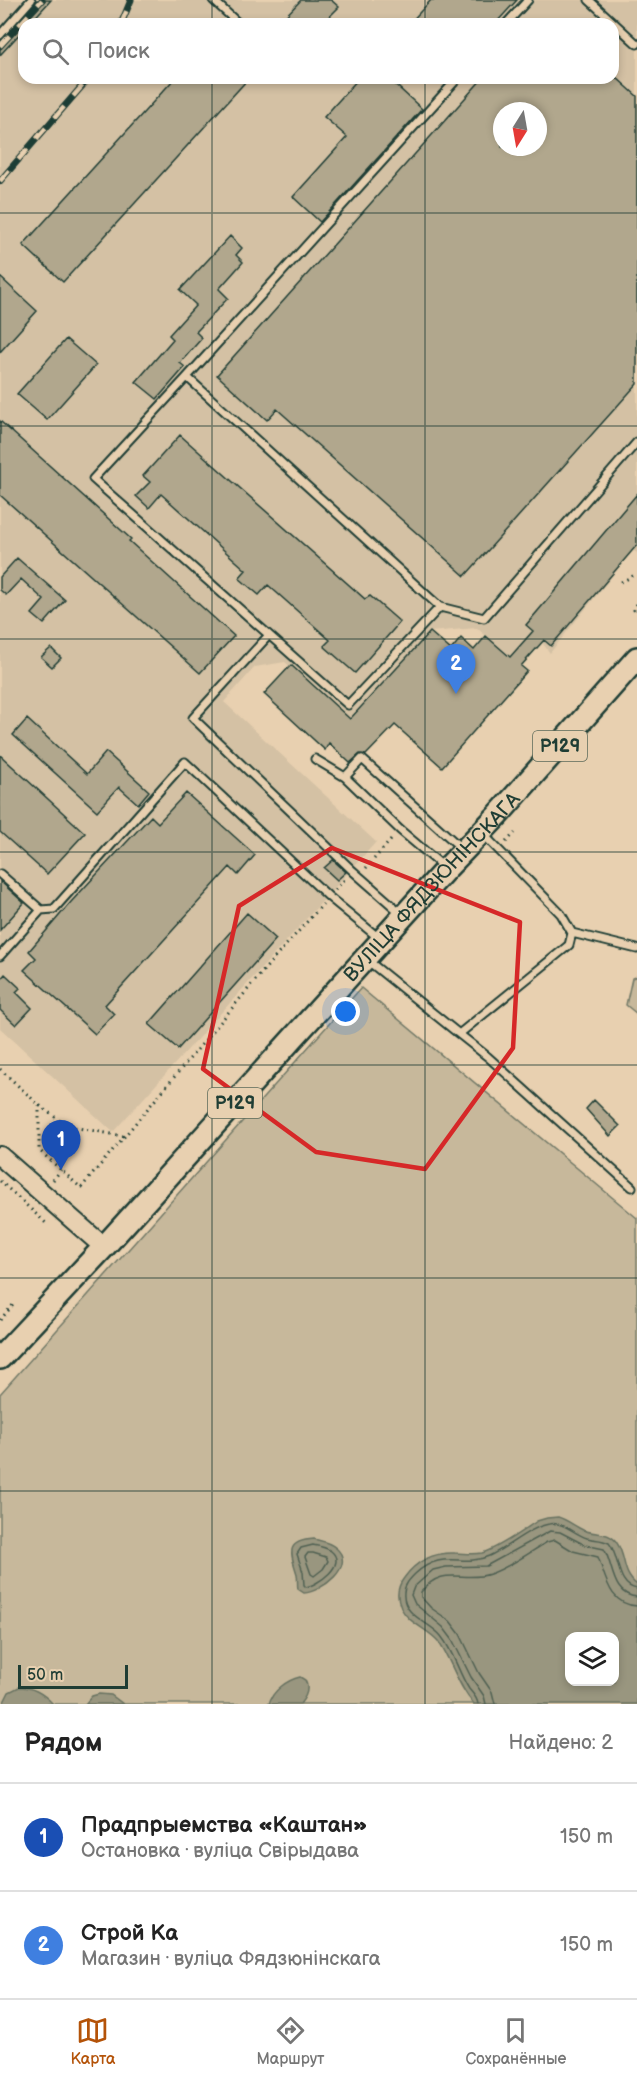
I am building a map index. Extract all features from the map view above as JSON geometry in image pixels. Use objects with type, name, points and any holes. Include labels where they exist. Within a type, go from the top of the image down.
[{"type":"main road","name":"ВУЛІЦА ФЯДЗЮНІНСКАГА","points":[[104,1247],[637,658]]},
{"type":"main road","points":[[0,1156],[104,1247]]},
{"type":"main road","name":"Р129","points":[[0,1358],[104,1247]]},
{"type":"lane","points":[[0,34],[31,0]]},
{"type":"lane","points":[[213,0],[232,18]]},
{"type":"lane","points":[[512,18],[528,0]]},
{"type":"lane","points":[[589,0],[609,18]]},
{"type":"lane","points":[[619,28],[637,44]]},
{"type":"lane","points":[[440,608],[348,705],[93,479],[453,84]]},
{"type":"lane","points":[[186,377],[440,608],[484,618],[637,442]]},
{"type":"lane","points":[[269,635],[193,718],[353,871],[404,915]]},
{"type":"lane","points":[[315,759],[345,777],[400,830],[446,869]]},
{"type":"lane","points":[[345,777],[362,759],[463,850]]},
{"type":"lane","points":[[0,956],[40,910],[54,909],[185,762],[329,897],[382,941]]},
{"type":"lane","points":[[459,1034],[569,945],[572,933],[561,914],[481,832]]},
{"type":"lane","points":[[0,874],[40,910]]},
{"type":"lane","points":[[572,933],[637,949]]},
{"type":"lane","points":[[366,959],[488,1057],[632,1187]]},
{"type":"path","points":[[621,582],[637,574]]},
{"type":"path","points":[[637,604],[634,610],[637,613]]},
{"type":"path","points":[[499,849],[515,833]]},
{"type":"path","points":[[39,1105],[39,1150],[81,1188],[270,963],[353,871],[365,869],[391,840]]},
{"type":"path","points":[[0,1069],[39,1105],[67,1126],[123,1136]]},
{"type":"path","points":[[0,1180],[48,1225]]},
{"type":"path","points":[[0,1320],[13,1305]]},
{"type":"highlighted area","points":[[332,848],[520,922],[513,1048],[425,1169],[316,1152],[203,1069],[239,906]]},
{"type":"shaded area","points":[[0,0],[637,0],[637,553],[633,550],[550,653],[533,631],[510,657],[477,628],[430,632],[350,719],[285,662],[255,667],[224,702],[376,842],[113,1132],[0,1028]]},
{"type":"shaded area","points":[[637,976],[637,1014],[626,1005],[632,978]]},
{"type":"shaded area","points":[[361,988],[637,1218],[637,1704],[0,1704],[0,1394]]},
{"type":"water","points":[[558,1517],[588,1532],[614,1539],[620,1549],[626,1570],[637,1585],[637,1704],[474,1704],[463,1689],[438,1641],[413,1622],[401,1608],[398,1600],[400,1585],[420,1562],[440,1554],[472,1554],[489,1551],[537,1521]]},
{"type":"water","points":[[314,1539],[334,1546],[341,1555],[342,1562],[340,1570],[327,1583],[311,1592],[304,1593],[298,1589],[292,1550],[298,1542]]},
{"type":"water","points":[[300,1677],[305,1680],[307,1690],[300,1704],[269,1704],[273,1695],[281,1687]]},
{"type":"water","points":[[19,1687],[38,1692],[53,1704],[3,1704],[9,1692]]},
{"type":"water","points":[[111,1695],[123,1704],[85,1704],[92,1696]]},
{"type":"building","points":[[37,0],[51,0],[34,18],[22,18]]},
{"type":"building","points":[[301,0],[331,0],[339,7],[328,18],[284,18]]},
{"type":"building","points":[[431,0],[517,0],[500,18],[414,18]]},
{"type":"building","points":[[18,22],[18,36],[0,55],[0,41]]},
{"type":"building","points":[[619,80],[637,96],[637,384],[465,576],[277,409],[267,420],[217,375],[478,84],[619,84]]},
{"type":"building","points":[[170,84],[244,84],[63,282],[23,245]]},
{"type":"building","points":[[354,84],[395,84],[422,109],[320,222],[293,197],[347,137],[324,117]]},
{"type":"building","points":[[230,236],[242,248],[236,255],[243,262],[219,289],[228,298],[196,332],[202,338],[180,363],[185,367],[157,399],[136,382],[173,339],[169,335],[196,305],[180,290]]},
{"type":"building","points":[[0,277],[37,311],[0,352]]},
{"type":"building","points":[[66,339],[96,365],[47,420],[17,394]]},
{"type":"building","points":[[0,421],[234,636],[200,673],[0,495]]},
{"type":"building","points":[[180,435],[365,599],[370,596],[400,622],[355,673],[324,646],[330,640],[268,585],[259,595],[239,578],[246,570],[161,494],[149,508],[136,496],[150,482],[143,476]]},
{"type":"building","points":[[637,494],[637,545],[551,646],[544,640],[521,666],[527,671],[442,767],[395,725],[366,755],[360,754],[350,763],[329,743],[325,750],[264,694],[291,665],[350,719],[430,632],[451,650],[461,638],[474,650],[486,636],[510,657],[533,631],[526,625]]},
{"type":"building","points":[[17,558],[65,600],[44,624],[32,614],[44,600],[21,579],[6,595],[0,590],[0,577]]},
{"type":"building","points":[[51,648],[61,658],[52,667],[41,657]]},
{"type":"building","points":[[27,719],[87,774],[106,752],[149,791],[138,804],[119,787],[97,811],[13,735]]},
{"type":"building","points":[[0,755],[85,833],[47,874],[0,832]]},
{"type":"building","points":[[186,793],[255,855],[238,875],[230,867],[105,1005],[114,1014],[95,1034],[24,970],[36,958],[29,951],[151,816],[158,823]]},
{"type":"building","points":[[333,860],[346,872],[337,880],[324,868]]},
{"type":"building","points":[[0,881],[24,903],[0,930]]},
{"type":"building","points":[[247,913],[276,939],[178,1049],[149,1024]]},
{"type":"building","points":[[5,974],[20,988],[16,992],[32,1008],[16,1025],[0,1010],[0,980]]},
{"type":"building","points":[[594,1100],[620,1126],[610,1136],[586,1109]]},
{"type":"railway","points":[[26,18],[42,0]]},
{"type":"railway","points":[[124,18],[131,0]]},
{"type":"railway","points":[[0,46],[18,26]]},
{"type":"railway","points":[[0,181],[84,84]]},
{"type":"place","name":"Строй Ка","points":[[456,694]]},
{"type":"place","name":"Прадпрыемства «Каштан»","points":[[61,1170]]}]
